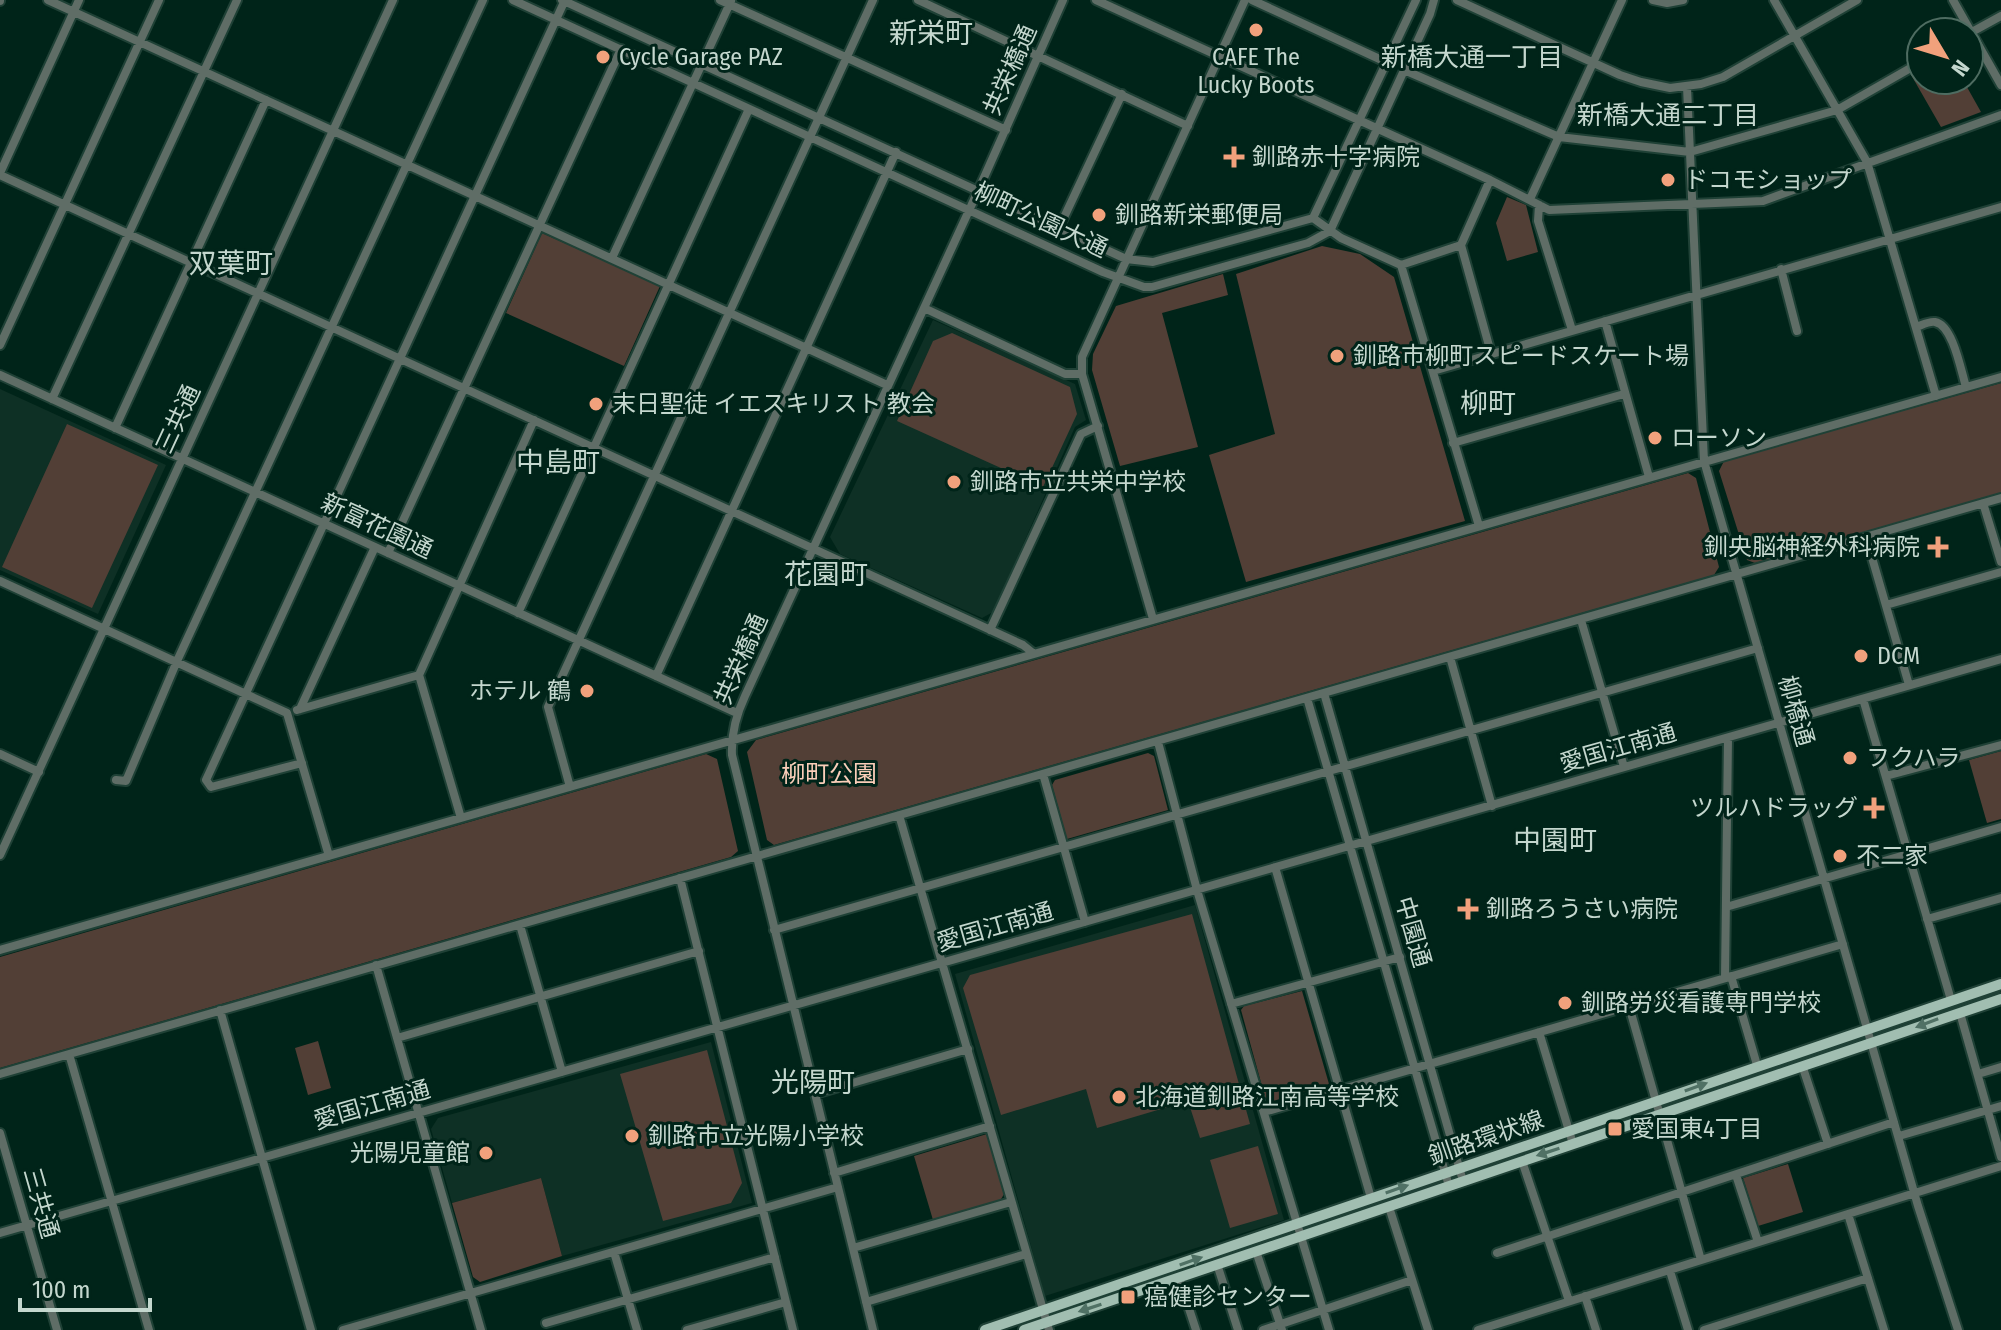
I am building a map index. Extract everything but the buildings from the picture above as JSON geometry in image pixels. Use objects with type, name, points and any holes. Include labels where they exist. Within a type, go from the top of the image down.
[{"type":"main road","name":"釧路環状線","points":[[985,1330],[2001,984]]},
{"type":"main road","name":"釧路環状線","points":[[1024,1330],[1048,1326],[1217,1264],[2001,999]]},
{"type":"street","points":[[48,0],[887,385]]},
{"type":"street","points":[[79,0],[0,174],[1023,645],[1033,653]]},
{"type":"street","points":[[0,345],[159,0]]},
{"type":"street","points":[[52,399],[237,0]]},
{"type":"street","name":"三共通","points":[[0,855],[393,0]]},
{"type":"street","points":[[116,780],[126,781],[177,661],[483,0]]},
{"type":"street","name":"柳町公園大通","points":[[513,0],[1118,278],[1144,287],[1308,243],[1330,231]]},
{"type":"street","points":[[302,763],[211,787],[206,780],[564,0]]},
{"type":"street","name":"柳町公園大通","points":[[564,0],[1126,259],[1153,262],[1313,218]]},
{"type":"street","points":[[570,787],[548,707],[873,0]]},
{"type":"street","points":[[918,0],[1188,126]]},
{"type":"street","name":"共栄橋通","points":[[873,1330],[755,856],[732,755],[732,739],[737,713],[1063,0]]},
{"type":"street","points":[[1096,0],[1490,180],[1549,210],[1763,201],[2001,115]]},
{"type":"street","points":[[1153,619],[1082,374],[1082,357],[1245,0]]},
{"type":"street","points":[[1252,0],[1386,62]]},
{"type":"street","points":[[1416,0],[1313,218],[1330,231],[1401,265],[1461,245]]},
{"type":"street","points":[[1330,231],[1434,0]]},
{"type":"street","points":[[1457,0],[1641,82],[1670,88],[1687,87],[1723,77],[1857,0]]},
{"type":"street","points":[[1530,199],[1622,0]]},
{"type":"street","points":[[1653,0],[1667,3],[1683,0]]},
{"type":"street","points":[[1774,0],[1867,162],[1936,396]]},
{"type":"street","points":[[612,258],[727,1],[1006,130]]},
{"type":"street","points":[[388,553],[621,49]]},
{"type":"street","points":[[1985,57],[2001,85]]},
{"type":"street","points":[[1404,70],[1559,137],[1690,152],[1837,110],[1905,71]]},
{"type":"street","name":"柳橋通","points":[[1687,87],[1704,461],[1777,722],[1958,1330]]},
{"type":"street","points":[[1059,228],[1122,94]]},
{"type":"street","points":[[115,428],[266,100]]},
{"type":"street","points":[[518,613],[749,109]]},
{"type":"street","points":[[656,676],[896,152]]},
{"type":"street","points":[[1490,180],[1461,245],[1491,353]]},
{"type":"street","points":[[1539,205],[1538,221],[1572,330]]},
{"type":"street","points":[[1433,371],[2001,207]]},
{"type":"street","points":[[1401,265],[1479,526]]},
{"type":"street","points":[[1781,269],[1797,331]]},
{"type":"street","points":[[924,308],[1065,374],[1082,374]]},
{"type":"street","points":[[1605,321],[1649,477]]},
{"type":"street","points":[[1916,327],[1932,321],[1948,330],[1966,387]]},
{"type":"street","name":"新富花園通","points":[[0,375],[737,713]]},
{"type":"street","points":[[0,950],[2001,377]]},
{"type":"street","points":[[1453,443],[1624,394]]},
{"type":"street","points":[[461,818],[419,675],[534,420]]},
{"type":"street","points":[[990,630],[1081,434],[1098,426]]},
{"type":"street","points":[[0,1074],[2001,498]]},
{"type":"street","points":[[1983,503],[2001,562]]},
{"type":"street","points":[[1866,537],[1909,685]]},
{"type":"street","points":[[300,709],[375,547]]},
{"type":"street","points":[[1886,605],[2001,572]]},
{"type":"street","points":[[0,581],[287,713],[419,675]]},
{"type":"street","points":[[1581,620],[1624,767]]},
{"type":"street","points":[[774,930],[1758,648]]},
{"type":"street","points":[[1450,657],[1492,806]]},
{"type":"street","name":"愛国江南通","points":[[0,1233],[2001,659]]},
{"type":"street","name":"中園通","points":[[1324,693],[1463,1181]]},
{"type":"street","name":"中園通","points":[[1307,698],[1449,1186]]},
{"type":"street","points":[[1863,699],[1951,1000]]},
{"type":"street","points":[[287,713],[329,856]]},
{"type":"street","points":[[1728,738],[1728,977],[1757,1065]]},
{"type":"street","points":[[1158,742],[1197,890],[1329,1330]]},
{"type":"street","points":[[1886,776],[2001,745]]},
{"type":"street","points":[[0,754],[39,772]]},
{"type":"street","points":[[1043,774],[1085,922]]},
{"type":"street","points":[[899,815],[1048,1326]]},
{"type":"street","points":[[1726,907],[2001,827]]},
{"type":"street","points":[[1275,867],[1371,1198]]},
{"type":"street","points":[[680,878],[793,1330]]},
{"type":"street","points":[[1927,919],[2001,898]]},
{"type":"street","points":[[520,925],[562,1072]]},
{"type":"street","points":[[1264,1112],[1843,944]]},
{"type":"street","points":[[397,1038],[699,951]]},
{"type":"street","points":[[1231,1004],[1400,957]]},
{"type":"street","points":[[376,965],[481,1330]]},
{"type":"street","points":[[1629,1006],[1701,1260]]},
{"type":"street","points":[[220,1010],[311,1330]]},
{"type":"street","points":[[1960,1013],[2001,1157]]},
{"type":"street","points":[[1539,1032],[1573,1144]]},
{"type":"street","points":[[815,1094],[968,1049]]},
{"type":"street","points":[[69,1054],[149,1330]]},
{"type":"street","points":[[1978,1074],[2001,1067]]},
{"type":"street","points":[[1803,1068],[1828,1144]]},
{"type":"street","points":[[1899,1136],[2001,1106]]},
{"type":"street","points":[[1497,1253],[1894,1122]]},
{"type":"street","points":[[834,1173],[990,1126]]},
{"type":"street","name":"三共通","points":[[0,1133],[57,1330]]},
{"type":"street","points":[[1522,1161],[1569,1301]]},
{"type":"street","points":[[1478,1330],[2001,1166]]},
{"type":"street","points":[[1736,1175],[1758,1242]]},
{"type":"street","points":[[343,1330],[838,1187]]},
{"type":"street","points":[[853,1248],[1011,1202]]},
{"type":"street","points":[[1389,1207],[1428,1330]]},
{"type":"street","points":[[1848,1214],[1883,1330]]},
{"type":"street","points":[[1256,1251],[1281,1327]]},
{"type":"street","points":[[614,1252],[637,1330]]},
{"type":"street","points":[[866,1302],[1026,1254]]},
{"type":"street","points":[[546,1323],[775,1257]]},
{"type":"street","points":[[1217,1264],[1238,1330]]},
{"type":"street","points":[[1670,1271],[1688,1330]]},
{"type":"street","points":[[1179,1278],[1196,1330]]},
{"type":"street","points":[[1704,1330],[1734,1326],[1868,1278]]},
{"type":"street","points":[[1263,1330],[1281,1327],[1412,1280]]},
{"type":"street","points":[[1585,1296],[1596,1330]]},
{"type":"street","points":[[687,1330],[786,1302]]},
{"type":"street","points":[[1512,1319],[1516,1330]]},
{"type":"shaded area","name":"釧路市立共栄中学校","points":[[933,320],[1075,384],[1086,420],[1075,427],[993,612],[982,618],[840,554],[830,537]]},
{"type":"shaded area","points":[[0,389],[166,465],[98,614],[0,570]]},
{"type":"shaded area","name":"北海道釧路江南高等学校","points":[[1195,905],[1284,1220],[1045,1296],[955,974]]},
{"type":"shaded area","name":"釧路市立光陽小学校","points":[[711,1042],[752,1203],[562,1256],[541,1178],[452,1203],[431,1129],[438,1118]]},
{"type":"green space","points":[[1923,96],[1972,96],[1981,112],[1941,127]]},
{"type":"green space","points":[[1507,197],[1526,205],[1538,252],[1507,261],[1496,223]]},
{"type":"green space","points":[[542,233],[660,286],[624,366],[506,313]]},
{"type":"green space","name":"釧路市柳町スピードスケート場","points":[[1322,246],[1360,254],[1394,277],[1465,521],[1246,582],[1209,455],[1275,434],[1236,274]]},
{"type":"green space","points":[[1223,274],[1228,295],[1162,313],[1198,447],[1120,466],[1092,370],[1093,354],[1116,306]]},
{"type":"green space","points":[[952,333],[1070,387],[1077,414],[1043,487],[897,421],[933,341]]},
{"type":"green space","points":[[2001,383],[2001,493],[1755,563],[1747,560],[1719,471],[1724,461]]},
{"type":"green space","points":[[67,424],[158,465],[92,608],[2,567]]},
{"type":"green space","name":"柳町公園","points":[[1688,473],[1696,478],[1719,567],[1714,575],[774,845],[767,840],[747,752],[756,740]]},
{"type":"green space","points":[[2001,751],[2001,819],[1987,823],[1969,760]]},
{"type":"green space","points":[[1148,753],[1154,756],[1168,810],[1067,839],[1052,785],[1055,780]]},
{"type":"green space","name":"柳町公園","points":[[706,754],[717,759],[738,851],[731,857],[0,1068],[0,957]]},
{"type":"green space","points":[[1192,914],[1250,1124],[1200,1138],[1188,1101],[1097,1128],[1086,1089],[1001,1115],[963,988],[970,975]]},
{"type":"green space","points":[[1302,991],[1329,1084],[1270,1102],[1265,1097],[1241,1010],[1244,1006]]},
{"type":"green space","points":[[318,1041],[331,1088],[308,1095],[295,1048]]},
{"type":"green space","points":[[707,1050],[742,1183],[731,1203],[663,1221],[620,1074]]},
{"type":"green space","points":[[987,1134],[1004,1194],[1000,1201],[933,1220],[914,1156]]},
{"type":"green space","points":[[1258,1146],[1278,1214],[1230,1228],[1210,1160]]},
{"type":"green space","points":[[1788,1164],[1803,1212],[1758,1226],[1743,1178]]},
{"type":"green space","points":[[541,1178],[562,1256],[480,1282],[473,1277],[452,1203]]},
{"type":"place","name":"CAFE The Lucky Boots","points":[[1256,30]]},
{"type":"place","name":"Cycle Garage PAZ","points":[[603,57]]},
{"type":"place","name":"釧路赤十字病院","points":[[1234,157]]},
{"type":"place","name":"ドコモショップ","points":[[1668,180]]},
{"type":"place","name":"釧路新栄郵便局","points":[[1099,215]]},
{"type":"place","name":"釧路市柳町スピードスケート場","points":[[1337,356]]},
{"type":"place","name":"末日聖徒 イエスキリスト 教会","points":[[596,404]]},
{"type":"place","name":"ローソン","points":[[1655,438]]},
{"type":"place","name":"釧路市立共栄中学校","points":[[954,482]]},
{"type":"place","name":"釧央脳神経外科病院","points":[[1938,547]]},
{"type":"place","name":"DCM","points":[[1861,656]]},
{"type":"place","name":"ホテル 鶴","points":[[587,691]]},
{"type":"place","name":"フクハラ","points":[[1850,758]]},
{"type":"place","name":"ツルハドラッグ","points":[[1874,808]]},
{"type":"place","name":"不二家","points":[[1840,856]]},
{"type":"place","name":"釧路ろうさい病院","points":[[1468,909]]},
{"type":"place","name":"釧路労災看護専門学校","points":[[1565,1003]]},
{"type":"place","name":"北海道釧路江南高等学校","points":[[1119,1097]]},
{"type":"place","name":"愛国東4丁目","points":[[1615,1129]]},
{"type":"place","name":"釧路市立光陽小学校","points":[[632,1136]]},
{"type":"place","name":"光陽児童館","points":[[486,1153]]},
{"type":"place","name":"癌健診センター","points":[[1128,1297]]},
{"type":"district","name":"新栄町","points":[[931,33]]},
{"type":"district","name":"新橋大通一丁目","points":[[1472,57]]},
{"type":"district","name":"新橋大通二丁目","points":[[1668,115]]},
{"type":"district","name":"双葉町","points":[[231,263]]},
{"type":"district","name":"柳町","points":[[1488,403]]},
{"type":"district","name":"中島町","points":[[558,462]]},
{"type":"district","name":"花園町","points":[[826,574]]},
{"type":"district","name":"中園町","points":[[1555,840]]},
{"type":"district","name":"光陽町","points":[[813,1082]]}]
